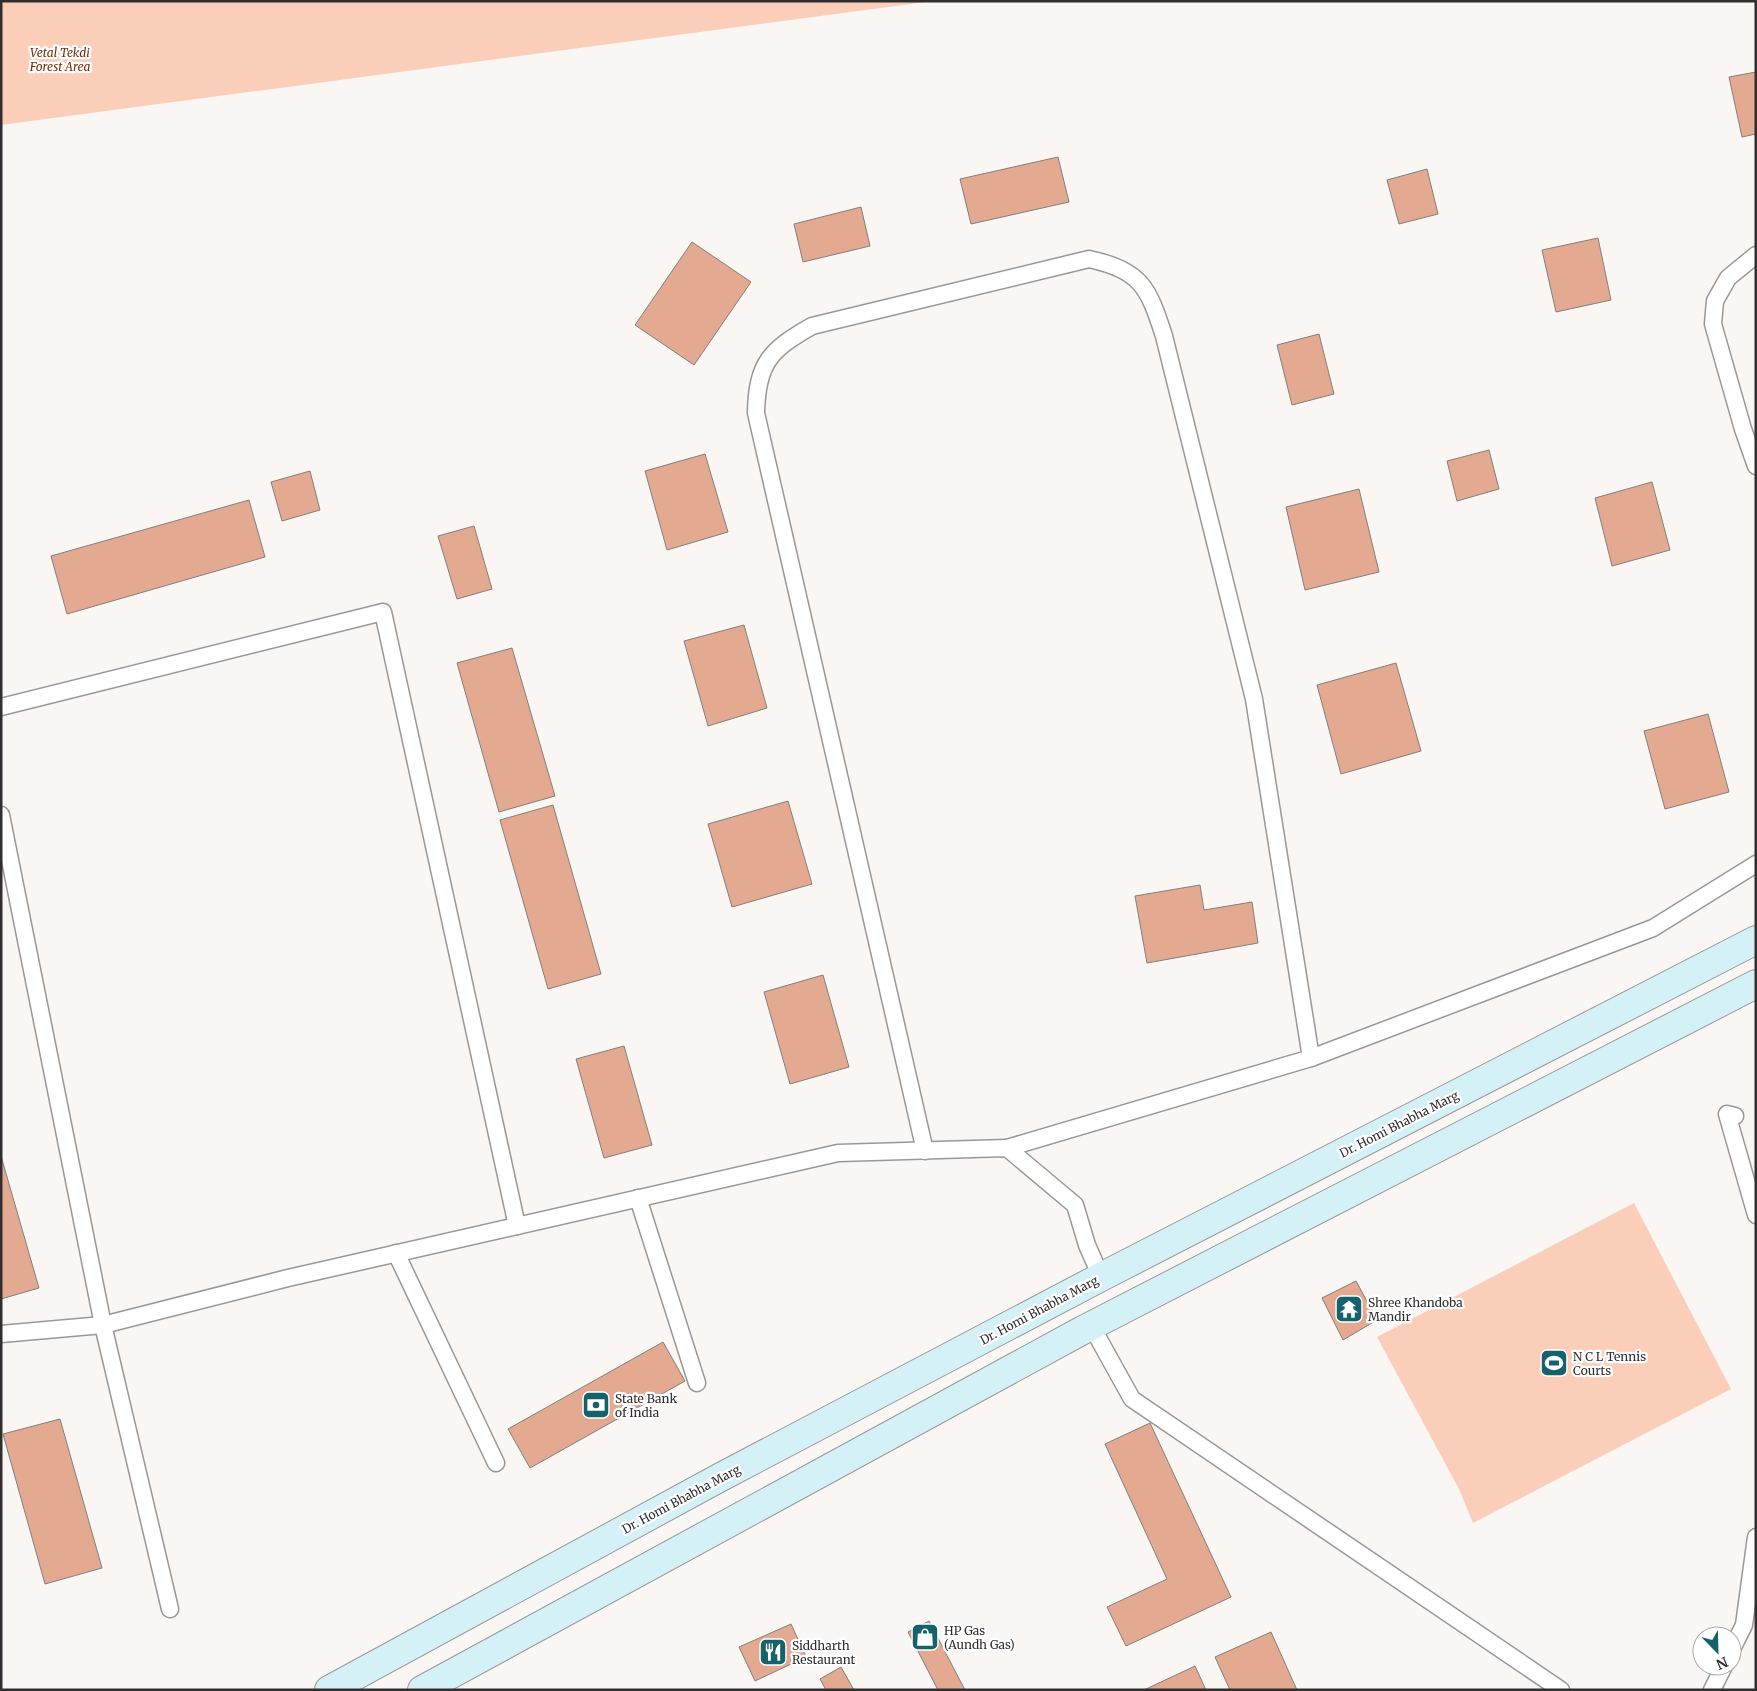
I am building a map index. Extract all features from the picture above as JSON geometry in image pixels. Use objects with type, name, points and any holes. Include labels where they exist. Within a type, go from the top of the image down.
[{"type":"main road","name":"Dr. Homi Bhabha Marg","points":[[329,1690],[719,1478],[1101,1277],[1756,940]]},
{"type":"main road","points":[[422,1690],[1092,1327],[1344,1194],[1756,984]]},
{"type":"lane","points":[[1756,254],[1728,278],[1715,301],[1713,324],[1743,429],[1756,466]]},
{"type":"lane","points":[[925,1151],[756,413],[756,387],[766,361],[784,342],[812,326],[1080,261],[1090,259],[1112,264],[1132,274],[1152,300],[1164,336],[1254,700],[1311,1058]]},
{"type":"lane","points":[[1,707],[383,612],[517,1226]]},
{"type":"lane","points":[[1,815],[103,1326],[170,1609]]},
{"type":"lane","points":[[1,1334],[103,1326],[288,1278],[838,1153],[1008,1148],[1311,1058],[1653,928],[1756,864]]},
{"type":"lane","points":[[1735,1116],[1727,1114],[1756,1215]]},
{"type":"lane","points":[[1008,1148],[1074,1205],[1087,1245],[1101,1277]]},
{"type":"lane","points":[[638,1198],[697,1383]]},
{"type":"lane","points":[[396,1253],[496,1463]]},
{"type":"lane","points":[[1092,1327],[1132,1399],[1561,1690]]},
{"type":"lane","points":[[1742,1629],[1756,1537]]},
{"type":"lane","points":[[1712,1690],[1719,1676]]},
{"type":"green space","name":"Vetal Tekdi Forest Area","points":[[1,1],[934,1],[1,125]]},
{"type":"green space","name":"N C L Tennis Courts","points":[[1634,1203],[1731,1389],[1473,1523],[1459,1489],[1377,1337]]},
{"type":"building","points":[[1756,72],[1756,134],[1742,137],[1729,77]]},
{"type":"building","points":[[1058,157],[1069,202],[971,224],[960,179]]},
{"type":"building","points":[[1427,169],[1438,214],[1399,224],[1387,180]]},
{"type":"building","points":[[861,207],[870,246],[803,262],[794,224]]},
{"type":"building","points":[[1598,238],[1611,300],[1556,312],[1542,250]]},
{"type":"building","points":[[692,242],[751,282],[694,365],[635,325]]},
{"type":"building","points":[[1319,334],[1334,394],[1292,405],[1277,345]]},
{"type":"building","points":[[1489,450],[1499,489],[1457,501],[1447,461]]},
{"type":"building","points":[[705,454],[728,532],[667,550],[645,471]]},
{"type":"building","points":[[310,471],[320,510],[282,521],[271,482]]},
{"type":"building","points":[[1652,482],[1670,550],[1612,566],[1595,498]]},
{"type":"building","points":[[1359,489],[1379,572],[1305,590],[1286,507]]},
{"type":"building","points":[[249,500],[265,557],[67,614],[51,556]]},
{"type":"building","points":[[474,526],[492,589],[457,599],[438,536]]},
{"type":"building","points":[[744,625],[767,708],[708,726],[684,641]]},
{"type":"building","points":[[512,648],[555,796],[499,812],[457,663]]},
{"type":"building","points":[[1396,663],[1421,751],[1341,774],[1317,685]]},
{"type":"building","points":[[1708,714],[1729,792],[1665,809],[1644,731]]},
{"type":"building","points":[[788,801],[812,884],[732,907],[708,824]]},
{"type":"building","points":[[553,805],[601,974],[548,989],[500,820]]},
{"type":"building","points":[[1200,885],[1204,910],[1252,902],[1258,943],[1147,963],[1135,896]]},
{"type":"building","points":[[823,975],[849,1067],[790,1084],[764,992]]},
{"type":"building","points":[[624,1046],[652,1145],[604,1158],[576,1059]]},
{"type":"building","points":[[1,1156],[39,1288],[1,1299]]},
{"type":"building","name":"Shree Khandoba Mandir","points":[[1356,1281],[1377,1320],[1343,1340],[1322,1298]]},
{"type":"building","name":"State Bank of India","points":[[663,1342],[685,1381],[530,1468],[508,1429]]},
{"type":"building","points":[[60,1419],[102,1568],[45,1584],[3,1434]]},
{"type":"building","points":[[1150,1423],[1231,1597],[1126,1646],[1107,1607],[1167,1579],[1105,1444]]},
{"type":"building","points":[[929,1621],[965,1690],[938,1690],[908,1632]]},
{"type":"building","name":"Siddharth Restaurant","points":[[791,1624],[806,1657],[755,1681],[739,1647]]},
{"type":"building","points":[[1271,1632],[1297,1690],[1230,1690],[1215,1657]]},
{"type":"building","points":[[1195,1666],[1206,1690],[1144,1690]]},
{"type":"building","points":[[841,1667],[854,1690],[826,1690],[820,1679]]},
{"type":"place","name":"Shree Khandoba Mandir","points":[[1349,1309]]},
{"type":"place","name":"N C L Tennis Courts","points":[[1554,1363]]},
{"type":"place","name":"State Bank of India","points":[[596,1405]]},
{"type":"place","name":"HP Gas (Aundh Gas)","points":[[925,1637]]},
{"type":"place","name":"Siddharth Restaurant","points":[[773,1652]]}]
